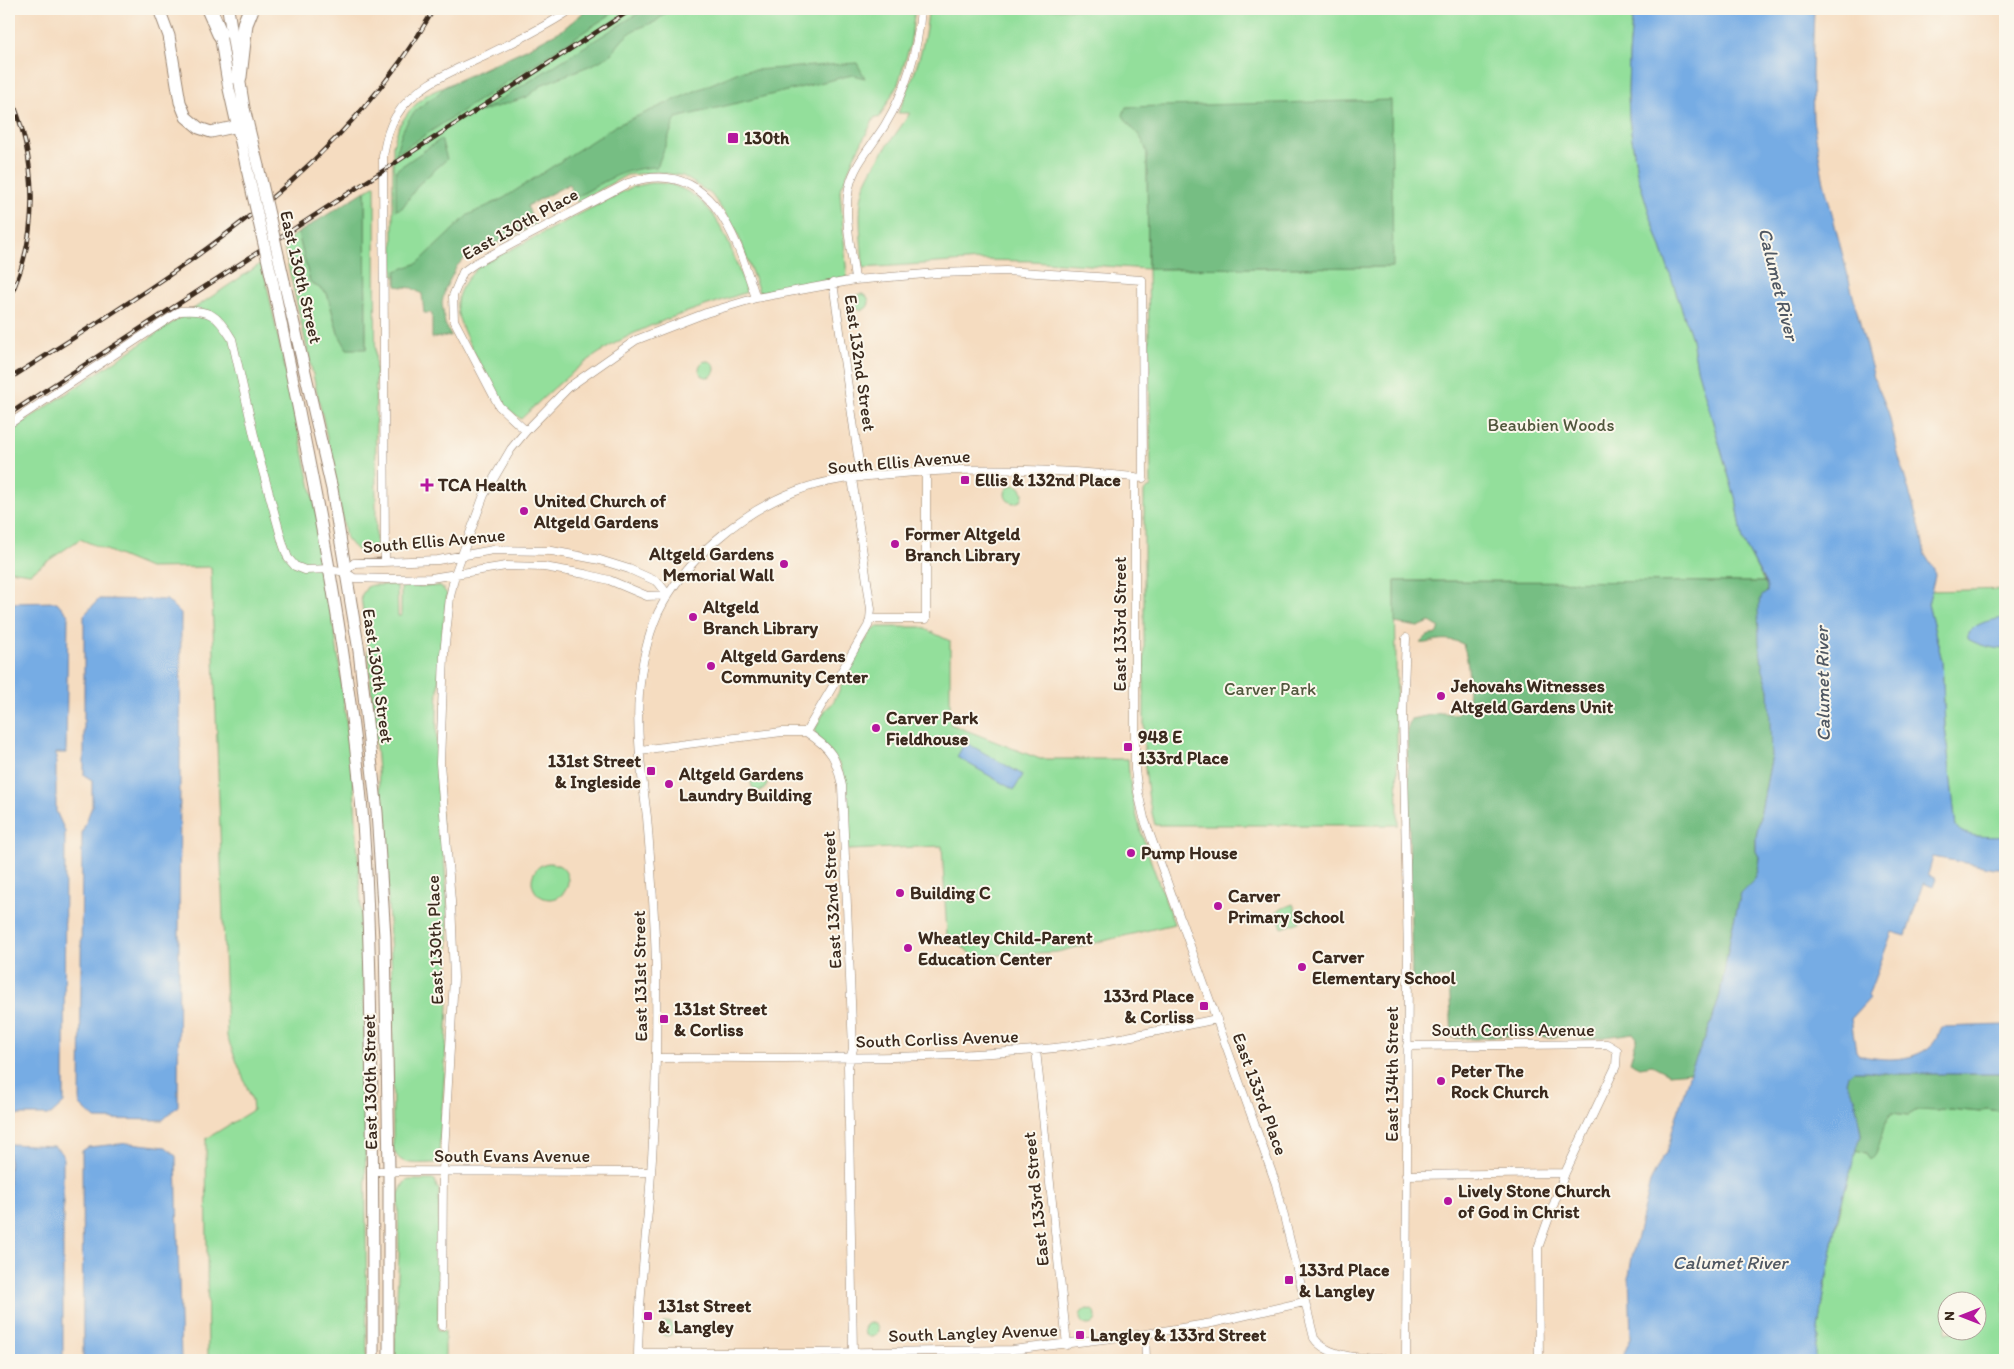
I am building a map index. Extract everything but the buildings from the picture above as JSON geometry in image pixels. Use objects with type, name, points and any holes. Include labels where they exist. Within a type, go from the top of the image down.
[{"type":"highway","points":[[209,9],[220,34]]},
{"type":"highway","points":[[239,77],[245,24],[251,9]]},
{"type":"main road","points":[[160,9],[169,36],[180,102],[186,117],[199,128],[211,132],[243,125]]},
{"type":"main road","name":"East 130th Street","points":[[215,9],[229,89],[243,125]]},
{"type":"main road","name":"East 130th Street","points":[[228,9],[239,77],[243,125],[279,282],[332,489],[359,651],[377,812],[385,937],[389,1170],[389,1360]]},
{"type":"main road","name":"East 130th Street","points":[[279,282],[330,569],[350,697],[362,811],[369,936],[373,1171],[373,1360]]},
{"type":"street","points":[[385,562],[383,156],[390,128],[396,115],[418,92],[435,81],[523,37],[572,9]]},
{"type":"street","name":"East 132nd Street","points":[[855,280],[848,215],[849,187],[861,160],[883,127],[901,94],[915,52],[921,9]]},
{"type":"street","name":"East 130th Place","points":[[526,431],[499,406],[454,320],[453,296],[463,272],[474,264],[628,183],[652,177],[664,177],[678,181],[703,194],[722,214],[730,228],[756,298]]},
{"type":"street","name":"East 130th Place","points":[[442,1326],[443,1170],[454,978],[452,909],[440,764],[444,654],[450,597],[461,555],[484,495],[511,449],[569,387],[636,340],[706,313],[756,298],[855,280],[987,271],[1042,272],[1142,280],[1143,478]]},
{"type":"street","name":"East 132nd Street","points":[[833,283],[861,476]]},
{"type":"street","points":[[9,424],[180,311],[198,310],[208,312],[214,315],[232,339],[258,457],[288,558],[295,566],[305,570],[330,569],[345,572]]},
{"type":"street","points":[[870,619],[926,619],[926,470]]},
{"type":"street","name":"South Ellis Avenue","points":[[668,595],[684,573],[708,549],[728,530],[748,515],[797,490],[822,483],[861,476],[926,470],[1064,470],[1143,478]]},
{"type":"street","name":"East 133rd Street","points":[[1134,477],[1136,770]]},
{"type":"street","points":[[640,750],[782,732],[806,732],[870,619],[871,609],[852,478]]},
{"type":"street","name":"South Ellis Avenue","points":[[493,550],[552,550],[600,560],[645,575],[658,582],[668,595],[647,596],[601,578],[563,569],[544,567],[506,566],[431,578],[354,578],[345,572],[354,563],[438,560],[493,550]]},
{"type":"street","name":"East 131st Street","points":[[638,1357],[651,1172],[656,1058],[654,906],[638,715],[642,670],[657,616],[668,595]]},
{"type":"street","name":"East 134th Street","points":[[1406,638],[1403,714],[1408,924],[1406,1360]]},
{"type":"street","name":"East 132nd Street","points":[[806,732],[823,743],[832,754],[837,763],[842,786],[853,1049],[848,1066],[853,1352]]},
{"type":"street","name":"East 133rd Place","points":[[1136,770],[1138,792],[1144,818],[1276,1184],[1310,1330],[1318,1344],[1324,1349],[1341,1355],[1406,1360]]},
{"type":"street","name":"South Corliss Avenue","points":[[656,1058],[957,1056],[1036,1050],[1136,1036],[1217,1019]]},
{"type":"street","name":"South Corliss Avenue","points":[[1407,1046],[1607,1044],[1617,1050],[1616,1066],[1565,1173]]},
{"type":"street","name":"East 133rd Street","points":[[1036,1050],[1067,1345]]},
{"type":"street","name":"South Evans Avenue","points":[[373,1171],[651,1172]]},
{"type":"street","points":[[1406,1175],[1565,1173],[1538,1248],[1539,1360]]},
{"type":"street","name":"South Langley Avenue","points":[[638,1357],[1012,1350],[1067,1345],[1146,1334],[1304,1302]]},
{"type":"street","points":[[1146,1334],[1146,1360]]},
{"type":"green space","points":[[588,9],[915,9],[910,45],[898,84],[879,118],[875,117],[854,157],[840,191],[847,277],[759,292],[736,229],[711,194],[683,176],[657,172],[627,175],[577,202],[575,198],[608,179],[626,171],[645,167],[666,145],[569,184],[393,277],[393,145],[399,126],[410,110],[426,95],[524,50],[562,30]]},
{"type":"green space","points":[[588,9],[619,9],[396,154],[399,139],[409,119],[443,88],[562,30]]},
{"type":"green space","points":[[645,9],[671,9],[655,22],[634,30],[624,38],[609,56],[594,64],[543,84],[527,97],[480,112]]},
{"type":"green space","points":[[928,9],[1633,9],[1628,92],[1629,119],[1637,173],[1692,339],[1697,368],[1737,504],[1743,541],[1764,582],[1395,581],[1398,825],[1155,825],[1149,801],[1144,760],[1144,492],[1151,487],[1148,269],[1031,261],[981,260],[863,268],[860,219],[863,190],[877,161],[910,113],[898,113],[918,62],[927,23]],"holes":[[[1135,129],[1392,267],[1148,269],[1147,153],[1144,142]]]},
{"type":"green space","points":[[857,63],[865,78],[852,75],[676,118],[657,167],[624,173],[605,181],[575,198],[569,184],[527,206],[536,225],[465,258],[457,266],[445,289],[442,303],[445,324],[451,336],[432,338],[432,313],[424,313],[422,294],[412,288],[396,286],[396,271],[418,263],[468,215],[504,198],[615,126],[741,71]]},
{"type":"green space","points":[[1391,100],[1393,267],[1148,269],[1147,153],[1142,140],[1123,115],[1126,107]]},
{"type":"green space","points":[[441,139],[447,159],[419,184],[402,208],[396,210],[396,170]]},
{"type":"green space","points":[[651,183],[675,186],[691,193],[714,216],[729,245],[747,292],[666,320],[619,341],[580,367],[555,387],[521,419],[507,408],[500,398],[466,337],[457,312],[458,297],[462,287],[479,266],[632,187]]},
{"type":"green space","points":[[375,185],[376,546],[372,553],[368,554],[357,550],[346,538],[324,423],[283,243],[298,233],[310,282],[327,293],[338,333],[366,349],[365,191]]},
{"type":"green space","points":[[365,191],[366,349],[347,349],[338,333],[327,293],[310,282],[298,233]]},
{"type":"green space","points":[[262,263],[320,529],[354,785],[364,960],[367,1360],[208,1360],[206,1139],[253,1110],[252,1100],[227,1037],[211,567],[149,568],[80,539],[30,573],[9,570],[9,432]]},
{"type":"green space","points":[[861,294],[867,296],[869,302],[867,308],[861,310],[855,308],[853,302],[855,296]]},
{"type":"green space","points":[[707,361],[713,363],[715,369],[713,375],[707,377],[701,375],[699,369],[701,363]]},
{"type":"green space","points":[[1014,485],[1020,488],[1023,494],[1020,500],[1014,503],[1008,500],[1005,494],[1008,488]]},
{"type":"green space","points":[[1395,581],[1764,582],[1767,586],[1763,670],[1769,689],[1771,706],[1771,760],[1756,837],[1756,851],[1760,859],[1754,880],[1741,893],[1732,928],[1720,995],[1711,1024],[1690,1072],[1669,1074],[1652,1065],[1640,1067],[1630,1062],[1637,1038],[1633,1033],[1584,1040],[1572,1035],[1553,1037],[1501,1036],[1476,1039],[1452,1038],[1449,978],[1412,980],[1407,729],[1411,719],[1441,713],[1456,714],[1468,704],[1468,674],[1463,644],[1445,640],[1420,643],[1427,636],[1436,634],[1440,628],[1430,622],[1418,627],[1395,623]]},
{"type":"green space","points":[[372,585],[397,585],[398,616],[401,616],[401,587],[441,586],[447,594],[438,685],[437,776],[445,868],[449,982],[439,1155],[435,1163],[408,1163],[403,1161],[398,1158],[393,1145],[392,974],[386,869],[369,660],[361,596],[367,587]]},
{"type":"green space","points":[[2005,589],[2005,837],[1979,836],[1960,832],[1956,828],[1945,726],[1942,661],[1928,604],[1931,591]]},
{"type":"green space","points":[[877,627],[921,627],[950,641],[950,724],[1040,759],[1128,759],[1133,802],[1138,822],[1174,924],[1057,952],[975,956],[947,936],[942,846],[847,850],[846,799],[842,771],[840,765],[818,739],[815,729],[826,709],[832,704],[842,682],[872,630]]},
{"type":"green space","points":[[756,775],[762,775],[767,780],[765,789],[756,791],[751,786],[751,780]]},
{"type":"green space","points":[[550,863],[563,868],[568,881],[563,894],[550,899],[537,894],[532,881],[537,868]]},
{"type":"green space","points":[[1293,904],[1300,922],[1282,928],[1276,911]]},
{"type":"green space","points":[[1854,1071],[1894,1074],[2005,1074],[2005,1112],[1986,1109],[1980,1112],[1950,1109],[1936,1111],[1917,1110],[1909,1115],[1892,1113],[1885,1125],[1878,1150],[1870,1160],[1866,1153],[1856,1150],[1861,1135],[1855,1098],[1846,1082],[1848,1075]]},
{"type":"green space","points":[[1927,1109],[1980,1112],[1986,1109],[2005,1112],[2005,1360],[1815,1360],[1831,1254],[1856,1150],[1866,1153],[1886,1119],[1892,1113],[1908,1115],[1917,1110]]},
{"type":"green space","points":[[409,1180],[435,1180],[439,1189],[438,1331],[445,1331],[445,1360],[394,1360],[399,1253],[398,1195],[404,1183]]},
{"type":"green space","points":[[1088,1309],[1094,1311],[1096,1317],[1094,1323],[1088,1325],[1082,1323],[1080,1317],[1082,1311]]},
{"type":"green space","points":[[664,1322],[670,1322],[674,1329],[670,1336],[664,1336],[660,1332],[660,1326]]},
{"type":"green space","points":[[871,1323],[876,1325],[878,1330],[876,1335],[871,1337],[866,1335],[864,1330],[866,1325]]},
{"type":"water","name":"Calumet River","points":[[1633,9],[1814,9],[1813,120],[1823,178],[1874,378],[1888,411],[1898,454],[1920,529],[1925,555],[1934,569],[1935,576],[1928,604],[1942,661],[1945,726],[1956,827],[1960,831],[1972,835],[2005,837],[2005,868],[1994,868],[1933,857],[1928,875],[1936,879],[1933,887],[1923,883],[1906,936],[1892,932],[1868,996],[1870,998],[1851,1019],[1856,1051],[1859,1055],[1889,1059],[1910,1057],[1928,1048],[1936,1039],[1941,1027],[2005,1025],[2005,1074],[1894,1074],[1854,1071],[1848,1075],[1846,1082],[1855,1098],[1861,1135],[1839,1211],[1825,1286],[1815,1360],[1621,1360],[1631,1338],[1629,1276],[1650,1182],[1662,1158],[1667,1153],[1690,1072],[1711,1024],[1720,995],[1732,928],[1741,893],[1754,880],[1758,871],[1760,859],[1756,851],[1756,837],[1771,760],[1769,689],[1763,670],[1759,643],[1758,606],[1762,596],[1767,592],[1767,586],[1743,541],[1737,504],[1697,368],[1692,339],[1637,173],[1629,119],[1628,92]]},
{"type":"water","points":[[99,599],[167,600],[181,614],[178,1106],[163,1120],[95,1119],[80,1105],[82,833],[92,806],[92,780],[84,775],[84,615]]},
{"type":"water","points":[[57,602],[68,615],[66,753],[56,753],[56,811],[65,831],[64,1103],[51,1115],[9,1115],[9,603]]},
{"type":"water","points":[[2005,618],[2005,649],[1986,646],[1968,639],[1968,632],[1976,626]]},
{"type":"water","points":[[965,742],[1023,775],[1014,790],[957,757]]},
{"type":"water","points":[[130,1143],[166,1147],[176,1156],[181,1360],[83,1360],[82,1151],[88,1147]]},
{"type":"water","points":[[9,1144],[54,1146],[63,1154],[63,1360],[9,1360]]},
{"type":"railway","points":[[9,379],[188,262],[245,220],[299,174],[349,124],[394,70],[434,9]]},
{"type":"railway","points":[[9,414],[632,9]]},
{"type":"railway","points":[[9,92],[25,143],[30,169],[32,196],[26,248],[19,274],[9,299]]},
{"type":"place","name":"130th","points":[[733,138]]},
{"type":"place","name":"Ellis & 132nd Place","points":[[965,480]]},
{"type":"place","name":"TCA Health","points":[[427,485]]},
{"type":"place","name":"United Church of Altgeld Gardens","points":[[524,511]]},
{"type":"place","name":"Former Altgeld Branch Library","points":[[895,544]]},
{"type":"place","name":"Altgeld Gardens Memorial Wall","points":[[784,564]]},
{"type":"place","name":"Altgeld Branch Library","points":[[693,617]]},
{"type":"place","name":"Altgeld Gardens Community Center","points":[[711,666]]},
{"type":"place","name":"Jehovahs Witnesses Altgeld Gardens Unit","points":[[1441,696]]},
{"type":"place","name":"Carver Park Fieldhouse","points":[[876,728]]},
{"type":"place","name":"948 E 133rd Place","points":[[1128,747]]},
{"type":"place","name":"131st Street & Ingleside","points":[[651,771]]},
{"type":"place","name":"Altgeld Gardens Laundry Building","points":[[669,784]]},
{"type":"place","name":"Pump House","points":[[1131,853]]},
{"type":"place","name":"Building C","points":[[900,893]]},
{"type":"place","name":"Carver Primary School","points":[[1218,906]]},
{"type":"place","name":"Wheatley Child-Parent Education Center","points":[[908,948]]},
{"type":"place","name":"Carver Elementary School","points":[[1302,967]]},
{"type":"place","name":"133rd Place & Corliss","points":[[1204,1006]]},
{"type":"place","name":"131st Street & Corliss","points":[[664,1019]]},
{"type":"place","name":"Peter The Rock Church","points":[[1441,1081]]},
{"type":"place","name":"Lively Stone Church of God in Christ","points":[[1448,1201]]},
{"type":"place","name":"133rd Place & Langley","points":[[1289,1280]]},
{"type":"place","name":"131st Street & Langley","points":[[648,1316]]},
{"type":"place","name":"Langley & 133rd Street","points":[[1080,1335]]},
{"type":"park label","name":"Beaubien Woods","points":[[1551,425]]},
{"type":"park label","name":"Carver Park","points":[[1270,689]]}]
